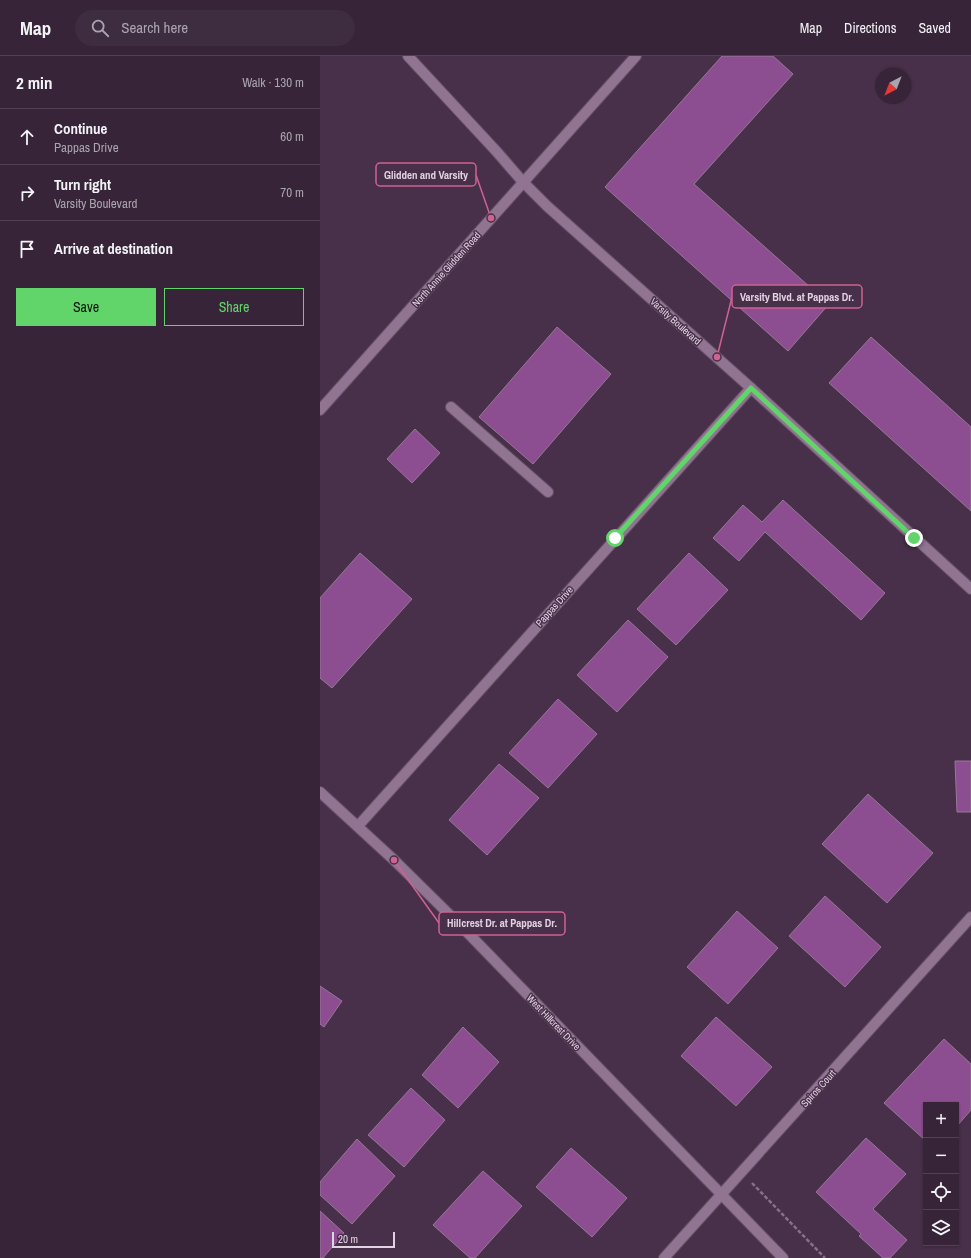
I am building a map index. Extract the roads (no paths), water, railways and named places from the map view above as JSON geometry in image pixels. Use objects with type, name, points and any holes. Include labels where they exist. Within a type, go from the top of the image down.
[{"type":"street","name":"Varsity Boulevard","points":[[408,56],[546,206],[751,388],[971,589]]},
{"type":"street","name":"North Annie Glidden Road","points":[[320,410],[636,56]]},
{"type":"street","name":"Pappas Drive","points":[[358,826],[751,388]]},
{"type":"street","points":[[451,406],[548,492]]},
{"type":"street","name":"West Hillcrest Drive","points":[[320,792],[358,826],[465,930],[783,1258]]},
{"type":"street","name":"Spiros Court","points":[[664,1258],[971,917]]},
{"type":"place","name":"Glidden and Varsity","points":[[491,218]]},
{"type":"place","name":"Varsity Blvd. at Pappas Dr.","points":[[717,357]]},
{"type":"place","name":"Hillcrest Dr. at Pappas Dr.","points":[[394,860]]}]
